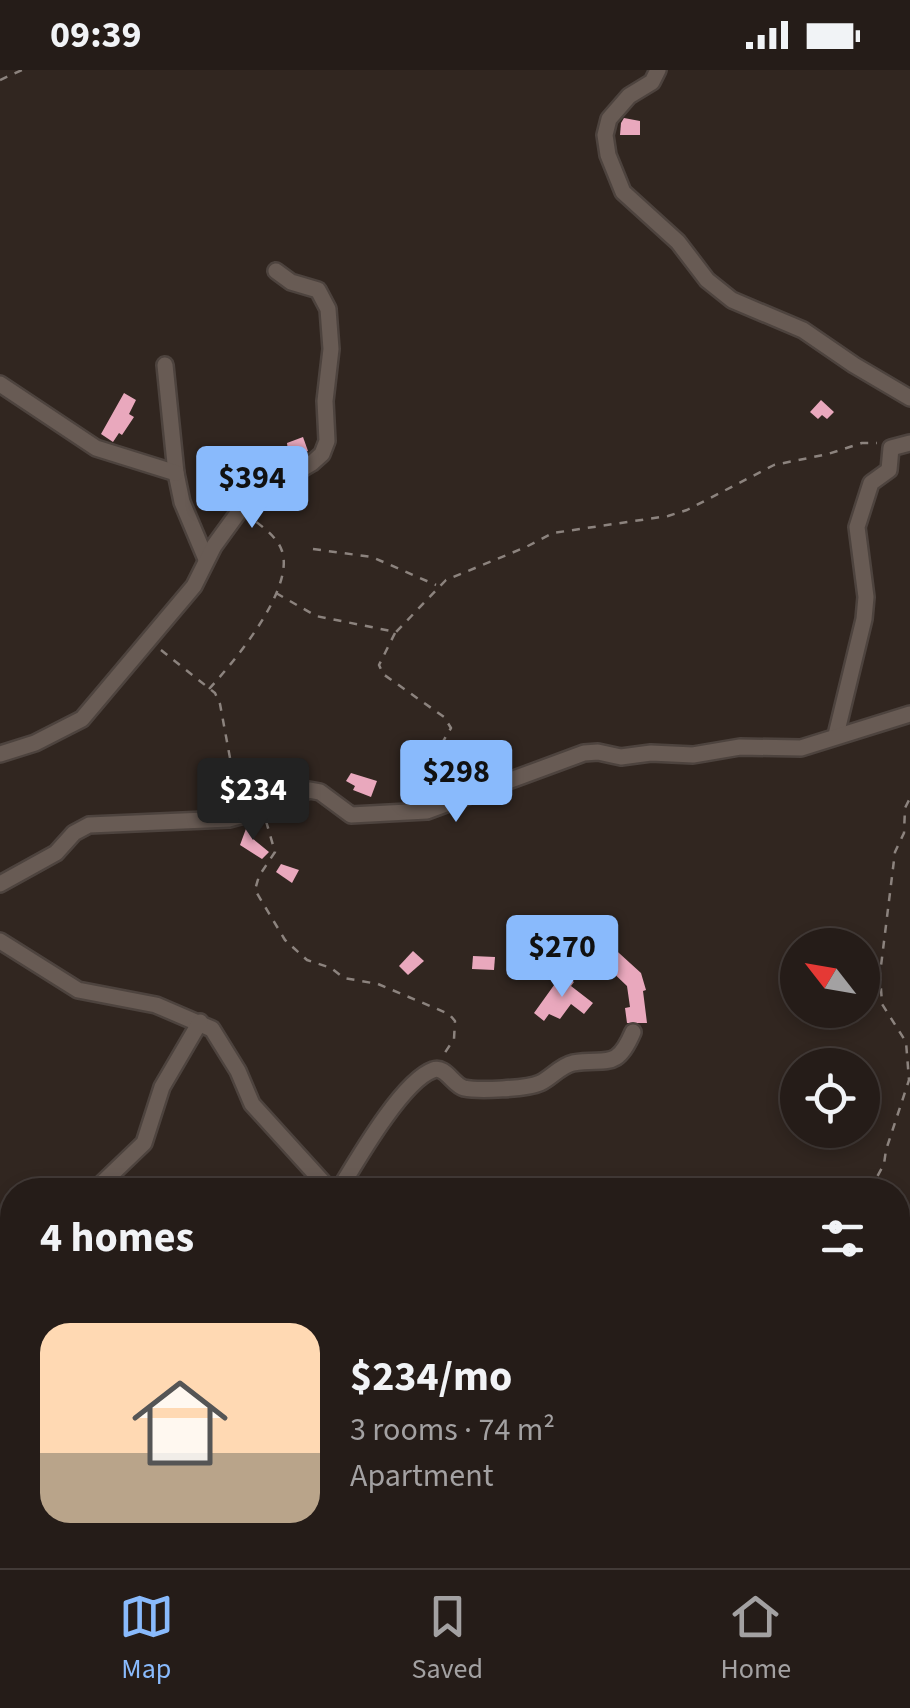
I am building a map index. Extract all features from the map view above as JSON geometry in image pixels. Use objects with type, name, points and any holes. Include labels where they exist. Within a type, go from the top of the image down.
[{"type":"street","points":[[658,70],[652,82],[629,96],[610,119],[605,135],[608,155],[623,192],[678,242],[707,280],[732,300],[804,330],[910,398]]},
{"type":"street","points":[[0,754],[35,743],[82,719],[194,586],[206,559],[240,510],[322,454],[327,441],[324,401],[331,350],[328,309],[318,290],[291,282],[276,271]]},
{"type":"street","points":[[165,364],[182,502],[206,559]]},
{"type":"street","points":[[0,384],[96,448],[176,472]]},
{"type":"street","points":[[836,736],[864,619],[866,598],[857,527],[871,483],[889,470],[891,448],[910,444]]},
{"type":"street","points":[[0,884],[56,853],[74,832],[89,825],[230,819],[316,790],[351,815],[427,811],[584,753],[621,757],[652,753],[700,755],[740,747],[801,748],[910,714]]},
{"type":"street","points":[[0,942],[78,990],[156,1005],[212,1029],[232,1060],[252,1104],[319,1178]]},
{"type":"street","points":[[108,1178],[140,1150],[149,1134],[162,1088],[200,1022]]},
{"type":"street","points":[[347,1178],[375,1130],[420,1079],[438,1069],[467,1088],[529,1087],[568,1064],[612,1059],[626,1048],[634,1032]]},
{"type":"path","points":[[0,80],[22,70]]},
{"type":"path","points":[[400,814],[451,728],[444,717],[383,674],[379,665],[396,632],[437,586],[560,530],[668,516],[688,510],[774,466],[862,443],[891,448]]},
{"type":"path","points":[[210,689],[237,658],[284,571],[282,550],[263,527],[240,510]]},
{"type":"path","points":[[313,549],[372,557],[437,586]]},
{"type":"path","points":[[276,592],[316,616],[396,632]]},
{"type":"path","points":[[151,636],[161,650],[210,689],[220,704],[230,758],[264,810],[275,852],[258,876],[256,890],[270,920],[308,960],[331,968],[344,978],[378,984],[449,1014],[455,1021],[454,1038],[438,1069]]},
{"type":"path","points":[[876,1178],[909,1080],[906,1042],[882,1004],[880,974],[895,852],[903,836],[904,808],[910,798]]},
{"type":"building","points":[[624,118],[640,121],[640,135],[620,135]]},
{"type":"building","points":[[124,393],[136,400],[129,414],[134,417],[113,442],[101,434]]},
{"type":"building","points":[[821,400],[834,412],[827,419],[822,415],[818,419],[810,412]]},
{"type":"building","points":[[303,437],[308,451],[289,458],[287,443]]},
{"type":"building","points":[[351,773],[377,781],[371,797],[353,790],[355,786],[346,781]]},
{"type":"building","points":[[247,826],[257,827],[252,838],[269,852],[262,859],[240,845]]},
{"type":"building","points":[[281,864],[299,870],[292,883],[276,872]]},
{"type":"building","points":[[597,933],[641,973],[647,1023],[627,1023],[627,986],[584,945]]},
{"type":"building","points":[[413,951],[424,961],[408,975],[399,966]]},
{"type":"building","points":[[473,956],[495,957],[494,970],[472,969]]},
{"type":"building","points":[[562,974],[593,1003],[584,1014],[571,1004],[560,1019],[549,1014],[544,1021],[534,1013]]}]
